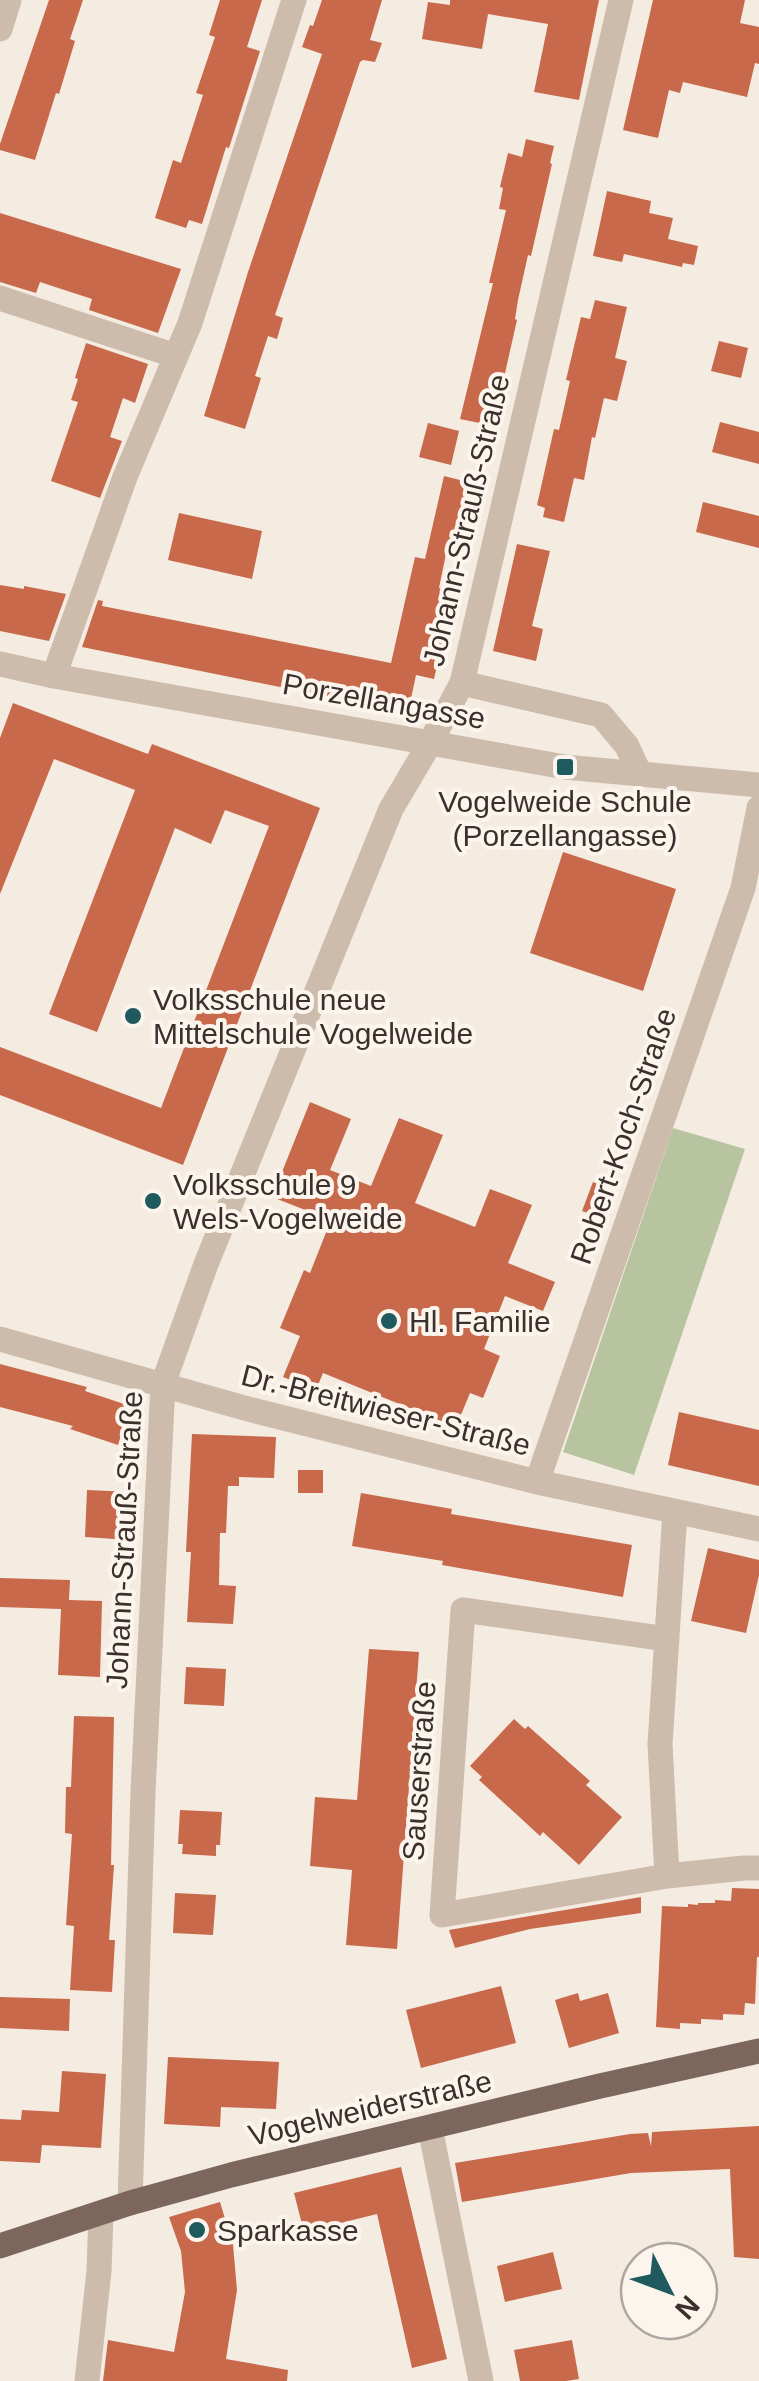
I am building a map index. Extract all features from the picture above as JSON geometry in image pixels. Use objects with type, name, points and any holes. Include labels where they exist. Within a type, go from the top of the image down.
[{"type":"main road","name":"Vogelweiderstraße","points":[[0,2246],[130,2202],[230,2175],[759,2051]]},
{"type":"street","points":[[0,28],[9,0]]},
{"type":"street","points":[[54,676],[124,477],[190,323],[294,0]]},
{"type":"street","name":"Johann-Strauß-Straße","points":[[130,2202],[144,1773],[164,1384],[206,1264],[391,809],[462,683],[621,0]]},
{"type":"street","points":[[0,298],[176,356]]},
{"type":"street","name":"Porzellangasse","points":[[0,664],[565,767],[759,785]]},
{"type":"street","points":[[462,683],[601,715],[627,746],[639,772]]},
{"type":"street","name":"Robert-Koch-Straße","points":[[537,1482],[743,888],[759,808]]},
{"type":"street","name":"Dr.-Breitwieser-Straße","points":[[0,1338],[248,1409],[537,1482],[759,1529]]},
{"type":"street","points":[[666,1876],[660,1744],[675,1512]]},
{"type":"street","name":"Sauserstraße","points":[[667,1639],[463,1610],[442,1915],[666,1876],[759,1868]]},
{"type":"street","points":[[430,2128],[481,2381]]},
{"type":"street","points":[[87,2381],[101,2212]]},
{"type":"green space","points":[[673,1128],[745,1149],[634,1475],[563,1452]]},
{"type":"building","points":[[49,0],[83,0],[70,39],[75,41],[35,160],[0,150],[0,144]]},
{"type":"building","points":[[220,0],[262,0],[247,47],[260,51],[202,224],[189,220],[186,228],[155,218],[173,160],[181,163],[203,95],[196,93],[215,37],[209,35]]},
{"type":"building","points":[[322,0],[382,0],[370,40],[382,43],[375,62],[360,62],[275,315],[283,318],[277,339],[268,336],[255,376],[261,378],[245,429],[204,416],[322,54],[302,47]]},
{"type":"building","points":[[450,0],[599,0],[579,100],[534,92],[548,24],[488,14],[482,49],[422,39],[428,2],[450,5]]},
{"type":"building","points":[[653,0],[745,0],[740,23],[759,27],[759,64],[755,63],[747,97],[683,82],[680,93],[669,90],[658,138],[623,130]]},
{"type":"building","points":[[526,139],[554,146],[552,164],[531,256],[528,255],[503,382],[489,425],[460,419],[493,283],[489,283],[506,210],[499,209],[508,153],[522,157]]},
{"type":"building","points":[[607,191],[651,201],[649,213],[673,218],[668,239],[698,246],[694,265],[683,263],[682,267],[624,254],[622,262],[593,256]]},
{"type":"building","points":[[0,213],[181,269],[158,333],[89,310],[92,299],[40,282],[36,293],[0,282]]},
{"type":"building","points":[[595,300],[627,307],[615,358],[627,361],[617,401],[604,398],[584,480],[574,478],[564,522],[543,517],[545,508],[537,505],[554,429],[559,430],[581,317],[590,319]]},
{"type":"building","points":[[719,341],[748,348],[741,378],[711,371]]},
{"type":"building","points":[[86,343],[148,364],[135,403],[123,398],[110,437],[122,441],[100,498],[51,481],[78,402],[71,400]]},
{"type":"building","points":[[720,422],[759,432],[759,464],[712,452]]},
{"type":"building","points":[[428,423],[459,431],[451,465],[419,457]]},
{"type":"building","points":[[444,476],[480,485],[464,553],[447,549],[439,588],[454,592],[434,679],[416,675],[408,713],[82,647],[98,600],[103,601],[102,606],[391,663],[415,557],[425,559]]},
{"type":"building","points":[[703,502],[759,516],[759,548],[696,532]]},
{"type":"building","points":[[179,513],[262,531],[252,579],[168,560]]},
{"type":"building","points":[[517,544],[550,551],[532,626],[543,629],[536,661],[493,651]]},
{"type":"building","points":[[0,585],[66,594],[49,641],[0,631]]},
{"type":"building","points":[[13,703],[148,754],[152,744],[320,808],[183,1165],[0,1095],[0,1047],[161,1108],[269,826],[225,810],[211,844],[175,828],[97,1032],[49,1014],[135,790],[54,759],[0,894],[0,738]]},
{"type":"building","points":[[563,852],[676,889],[643,991],[530,953]]},
{"type":"building","points":[[310,1102],[351,1119],[330,1170],[371,1186],[399,1118],[443,1135],[415,1203],[475,1227],[490,1189],[532,1205],[508,1263],[555,1282],[543,1311],[505,1296],[484,1349],[500,1356],[483,1398],[470,1393],[456,1427],[323,1373],[316,1390],[283,1377],[300,1336],[280,1328],[304,1270],[310,1273],[331,1220],[272,1197]]},
{"type":"building","points":[[593,1182],[614,1189],[604,1219],[582,1211]]},
{"type":"building","points":[[0,1364],[87,1387],[85,1391],[130,1406],[118,1445],[70,1429],[73,1426],[0,1407]]},
{"type":"building","points":[[679,1412],[759,1430],[759,1486],[668,1465]]},
{"type":"building","points":[[192,1434],[276,1437],[274,1478],[239,1477],[239,1486],[228,1486],[226,1533],[220,1533],[219,1585],[236,1586],[233,1624],[187,1622]]},
{"type":"building","points":[[298,1470],[323,1470],[323,1493],[298,1493]]},
{"type":"building","points":[[87,1490],[132,1492],[130,1540],[85,1537]]},
{"type":"building","points":[[361,1493],[452,1509],[451,1514],[632,1545],[623,1597],[352,1546]]},
{"type":"building","points":[[708,1548],[759,1560],[746,1633],[691,1621]]},
{"type":"building","points":[[0,1578],[70,1580],[69,1600],[102,1601],[100,1677],[58,1675],[61,1609],[0,1607]]},
{"type":"building","points":[[369,1649],[419,1652],[397,1949],[346,1945],[352,1870],[310,1866],[315,1797],[357,1800]]},
{"type":"building","points":[[186,1667],[226,1669],[224,1706],[184,1704]]},
{"type":"building","points":[[74,1716],[114,1717],[114,1865],[109,1940],[115,1940],[112,1992],[70,1990],[74,1926],[66,1925],[72,1834],[65,1833]]},
{"type":"building","points":[[514,1719],[525,1729],[528,1726],[590,1781],[586,1785],[622,1817],[579,1865],[543,1832],[540,1836],[479,1780],[482,1777],[470,1766]]},
{"type":"building","points":[[180,1810],[222,1812],[216,1856],[182,1854],[183,1844],[178,1844]]},
{"type":"building","points":[[732,1888],[759,1889],[755,2004],[745,2003],[744,2015],[723,2014],[723,2020],[680,2023],[680,2029],[656,2027],[662,1906],[731,1901]]},
{"type":"building","points":[[175,1893],[216,1895],[213,1935],[173,1933]]},
{"type":"building","points":[[641,1897],[641,1913],[530,1929],[455,1948],[449,1930]]},
{"type":"building","points":[[501,1986],[516,2043],[421,2068],[406,2010]]},
{"type":"building","points":[[578,1993],[580,2001],[608,1993],[619,2033],[569,2048],[555,2000]]},
{"type":"building","points":[[0,1997],[70,1999],[69,2031],[0,2028]]},
{"type":"building","points":[[168,2057],[279,2062],[276,2109],[221,2107],[220,2127],[164,2124]]},
{"type":"building","points":[[62,2071],[106,2074],[101,2148],[42,2145],[40,2163],[0,2161],[0,2119],[21,2120],[22,2110],[59,2112]]},
{"type":"building","points":[[759,2126],[759,2259],[734,2257],[730,2169],[631,2173],[462,2202],[455,2163],[630,2134],[648,2133],[651,2146],[652,2132]]},
{"type":"building","points":[[401,2167],[447,2359],[412,2368],[377,2214],[304,2232],[294,2193]]},
{"type":"building","points":[[220,2202],[233,2245],[237,2290],[226,2359],[288,2370],[287,2381],[103,2381],[108,2340],[174,2352],[185,2292],[181,2251],[169,2217]]},
{"type":"building","points":[[553,2252],[562,2289],[505,2302],[497,2266]]},
{"type":"building","points":[[572,2340],[579,2379],[520,2381],[514,2350]]},
{"type":"place","name":"Vogelweide Schule (Porzellangasse)","points":[[565,767]]},
{"type":"place","name":"Volksschule neue Mittelschule Vogelweide","points":[[133,1016]]},
{"type":"place","name":"Volksschule 9 Wels-Vogelweide","points":[[153,1201]]},
{"type":"place","name":"Hl. Familie","points":[[389,1321]]},
{"type":"place","name":"Sparkasse","points":[[197,2230]]}]
